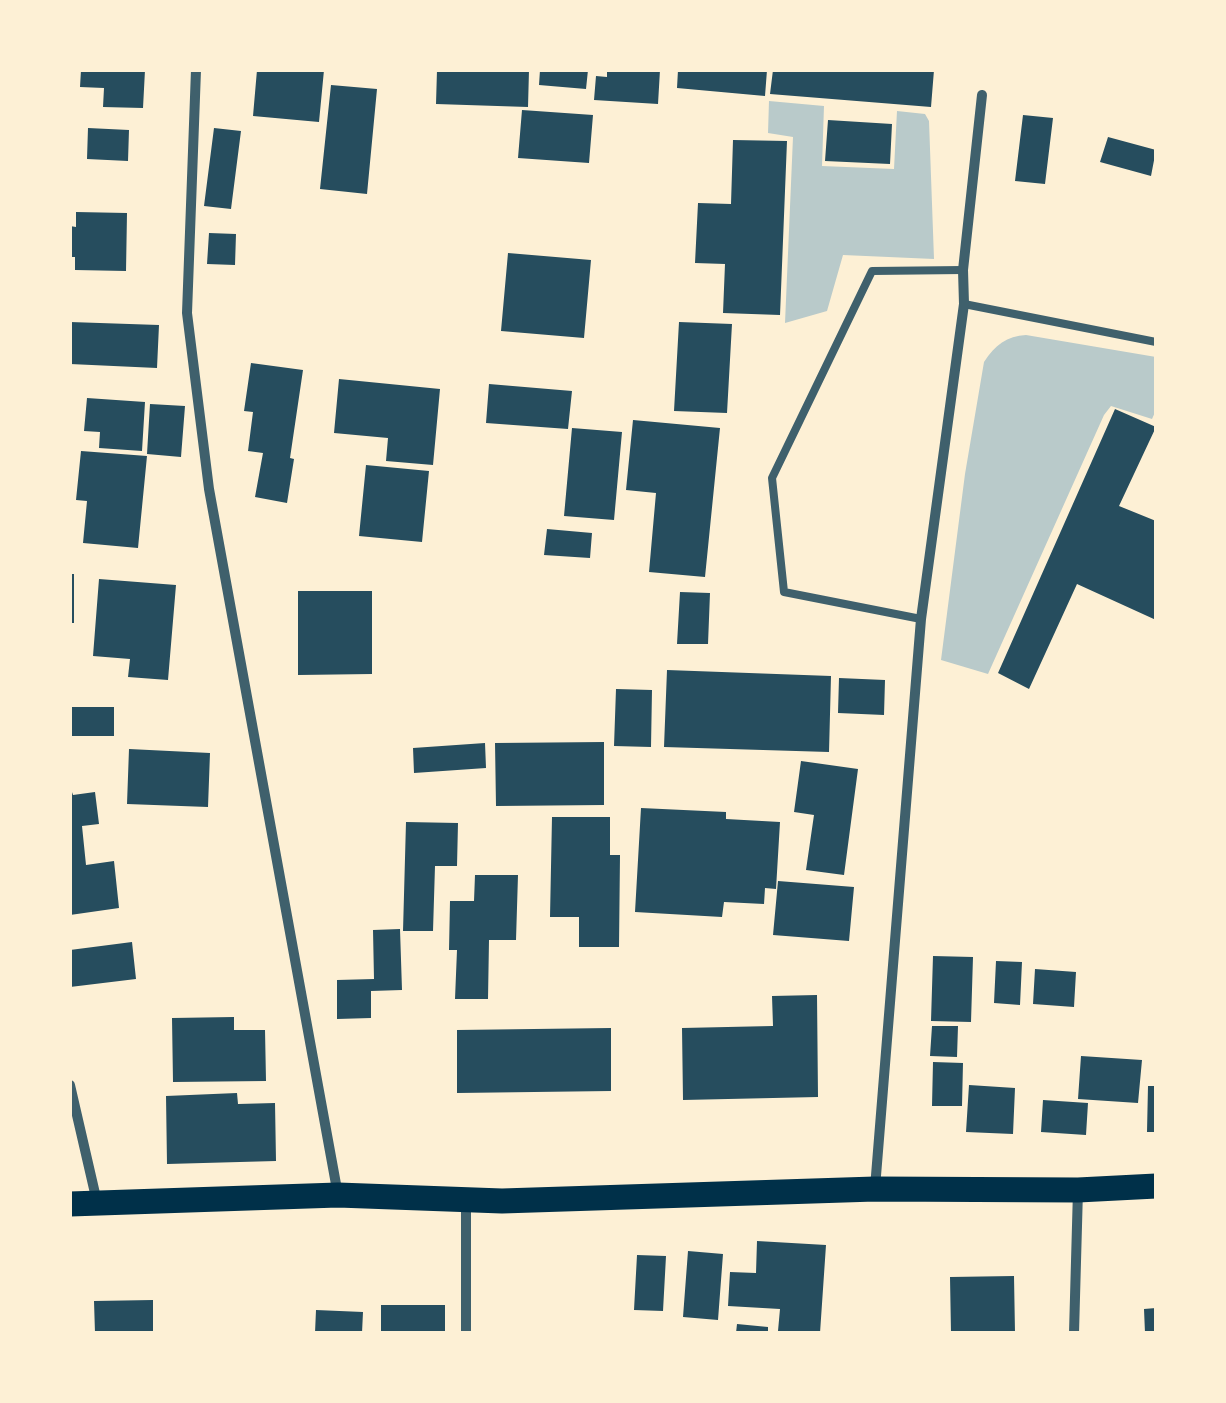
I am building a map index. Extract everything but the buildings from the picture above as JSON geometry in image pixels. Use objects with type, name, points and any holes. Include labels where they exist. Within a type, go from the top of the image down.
[{"type":"main road","points":[[70,1204],[338,1195],[466,1200],[1156,1186]]},
{"type":"street","points":[[196,70],[187,313],[209,489],[338,1195]]},
{"type":"street","points":[[875,1190],[921,619],[964,304],[963,270],[982,95]]},
{"type":"street","points":[[70,1085],[98,1202]]},
{"type":"street","points":[[1074,1333],[1078,1190]]},
{"type":"street","points":[[466,1200],[466,1333]]},
{"type":"lane","points":[[921,619],[784,592],[772,478],[872,271],[963,270]]},
{"type":"lane","points":[[964,304],[1156,342]]},
{"type":"shaded area","points":[[769,101],[824,106],[822,166],[894,169],[897,111],[925,114],[929,121],[934,259],[843,255],[827,311],[785,323],[793,137],[768,133]]},
{"type":"shaded area","points":[[1026,335],[1156,357],[1156,410],[1152,419],[1111,406],[1104,415],[988,674],[941,660],[984,362],[1002,342]]}]
